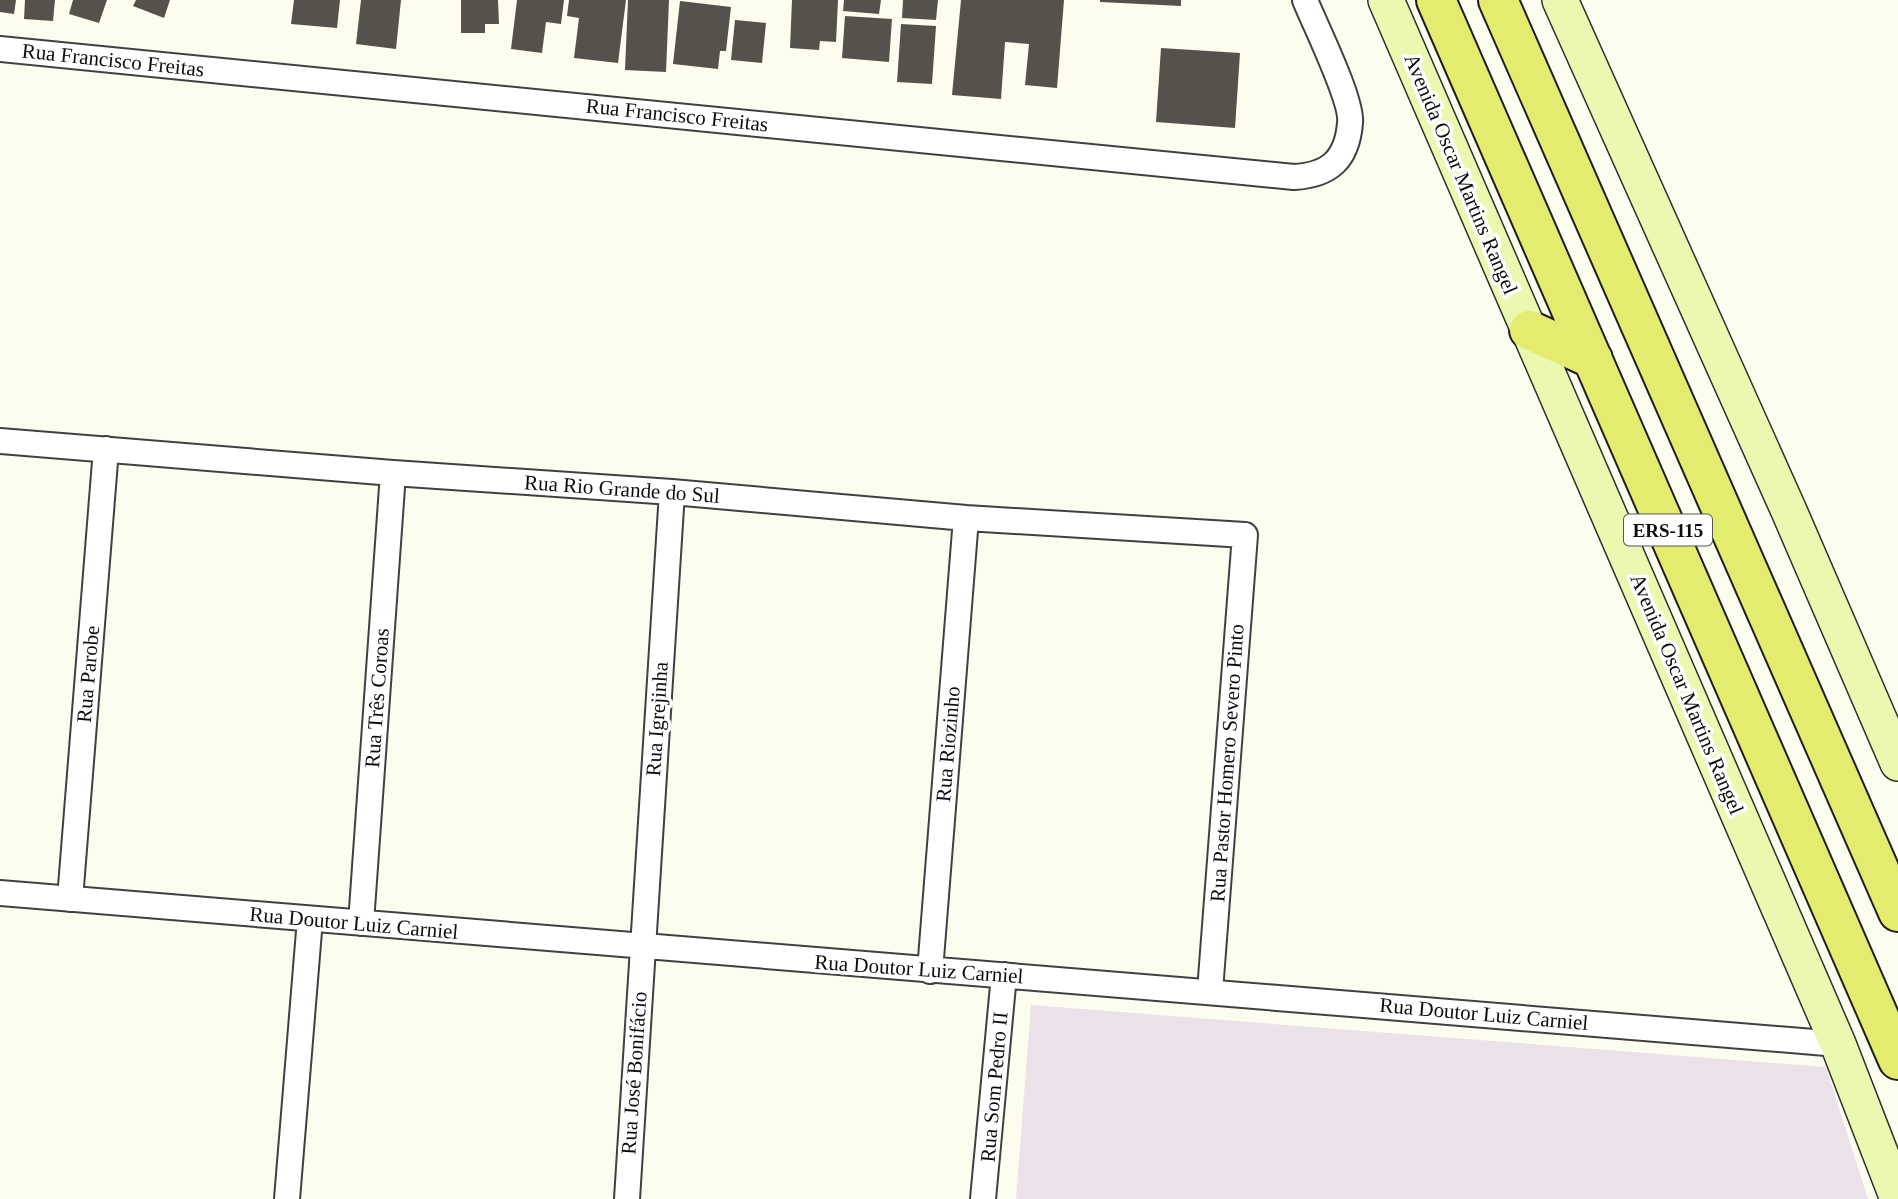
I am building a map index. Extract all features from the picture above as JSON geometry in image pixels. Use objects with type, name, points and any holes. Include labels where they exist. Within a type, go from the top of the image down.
[{"type":"main road","name":"Avenida Oscar Martins Rangel","points":[[1386,0],[1838,1044],[1898,1199]]},
{"type":"main road","name":"ERS-115","points":[[1436,0],[1898,1060]]},
{"type":"main road","name":"ERS-115","points":[[1498,0],[1898,912]]},
{"type":"main road","points":[[1560,0],[1789,511],[1898,763]]},
{"type":"main road","points":[[1529,330],[1594,359]]},
{"type":"street","name":"Rua Francisco Freitas","points":[[0,49],[1294,177],[1314,176],[1330,169],[1343,150],[1351,122],[1346,100],[1305,0]]},
{"type":"street","name":"Rua Rio Grande do Sul","points":[[0,441],[966,517],[1245,535]]},
{"type":"street","name":"Rua Parobe","points":[[70,900],[106,449]]},
{"type":"street","name":"Rua Três Coroas","points":[[360,923],[393,473]]},
{"type":"street","name":"Rua Igrejinha","points":[[642,946],[673,492]]},
{"type":"street","name":"Rua Riozinho","points":[[930,971],[966,517]]},
{"type":"street","name":"Rua Pastor Homero Severo Pinto","points":[[1210,991],[1245,535]]},
{"type":"street","name":"Rua Doutor Luiz Carniel","points":[[0,893],[1838,1044]]},
{"type":"street","points":[[287,1199],[310,919]]},
{"type":"street","name":"Rua José Bonifácio","points":[[626,1199],[642,946]]},
{"type":"street","name":"Rua Som Pedro II","points":[[983,1199],[1004,975]]},
{"type":"shaded area","points":[[1031,1005],[1826,1067],[1868,1199],[1016,1199]]},
{"type":"building","points":[[0,0],[16,0],[14,14],[0,12]]},
{"type":"building","points":[[25,0],[55,0],[53,21],[24,19]]},
{"type":"building","points":[[73,0],[107,0],[99,23],[69,14]]},
{"type":"building","points":[[136,0],[170,0],[164,18],[133,6]]},
{"type":"building","points":[[294,0],[340,0],[337,28],[291,24]]},
{"type":"building","points":[[361,0],[401,0],[396,49],[356,44]]},
{"type":"building","points":[[461,0],[498,0],[499,24],[485,24],[485,33],[461,33]]},
{"type":"building","points":[[517,0],[564,0],[561,24],[546,22],[542,53],[511,49]]},
{"type":"building","points":[[569,0],[626,0],[618,63],[574,58],[579,18],[567,16]]},
{"type":"building","points":[[628,0],[669,0],[666,72],[625,70]]},
{"type":"building","points":[[792,0],[838,0],[836,42],[820,41],[819,50],[790,48]]},
{"type":"building","points":[[844,0],[881,0],[879,14],[843,11]]},
{"type":"building","points":[[903,0],[938,0],[936,20],[902,18]]},
{"type":"building","points":[[961,0],[1064,0],[1057,88],[1025,85],[1029,44],[1005,42],[1001,99],[952,95]]},
{"type":"building","points":[[1181,0],[1181,6],[1100,2]]},
{"type":"building","points":[[680,1],[731,7],[726,51],[720,51],[718,69],[673,64]]},
{"type":"building","points":[[845,16],[892,19],[889,62],[842,58]]},
{"type":"building","points":[[735,20],[766,23],[762,63],[731,60]]},
{"type":"building","points":[[901,24],[936,26],[932,84],[897,82]]},
{"type":"building","points":[[1161,48],[1240,53],[1235,128],[1156,122]]}]
